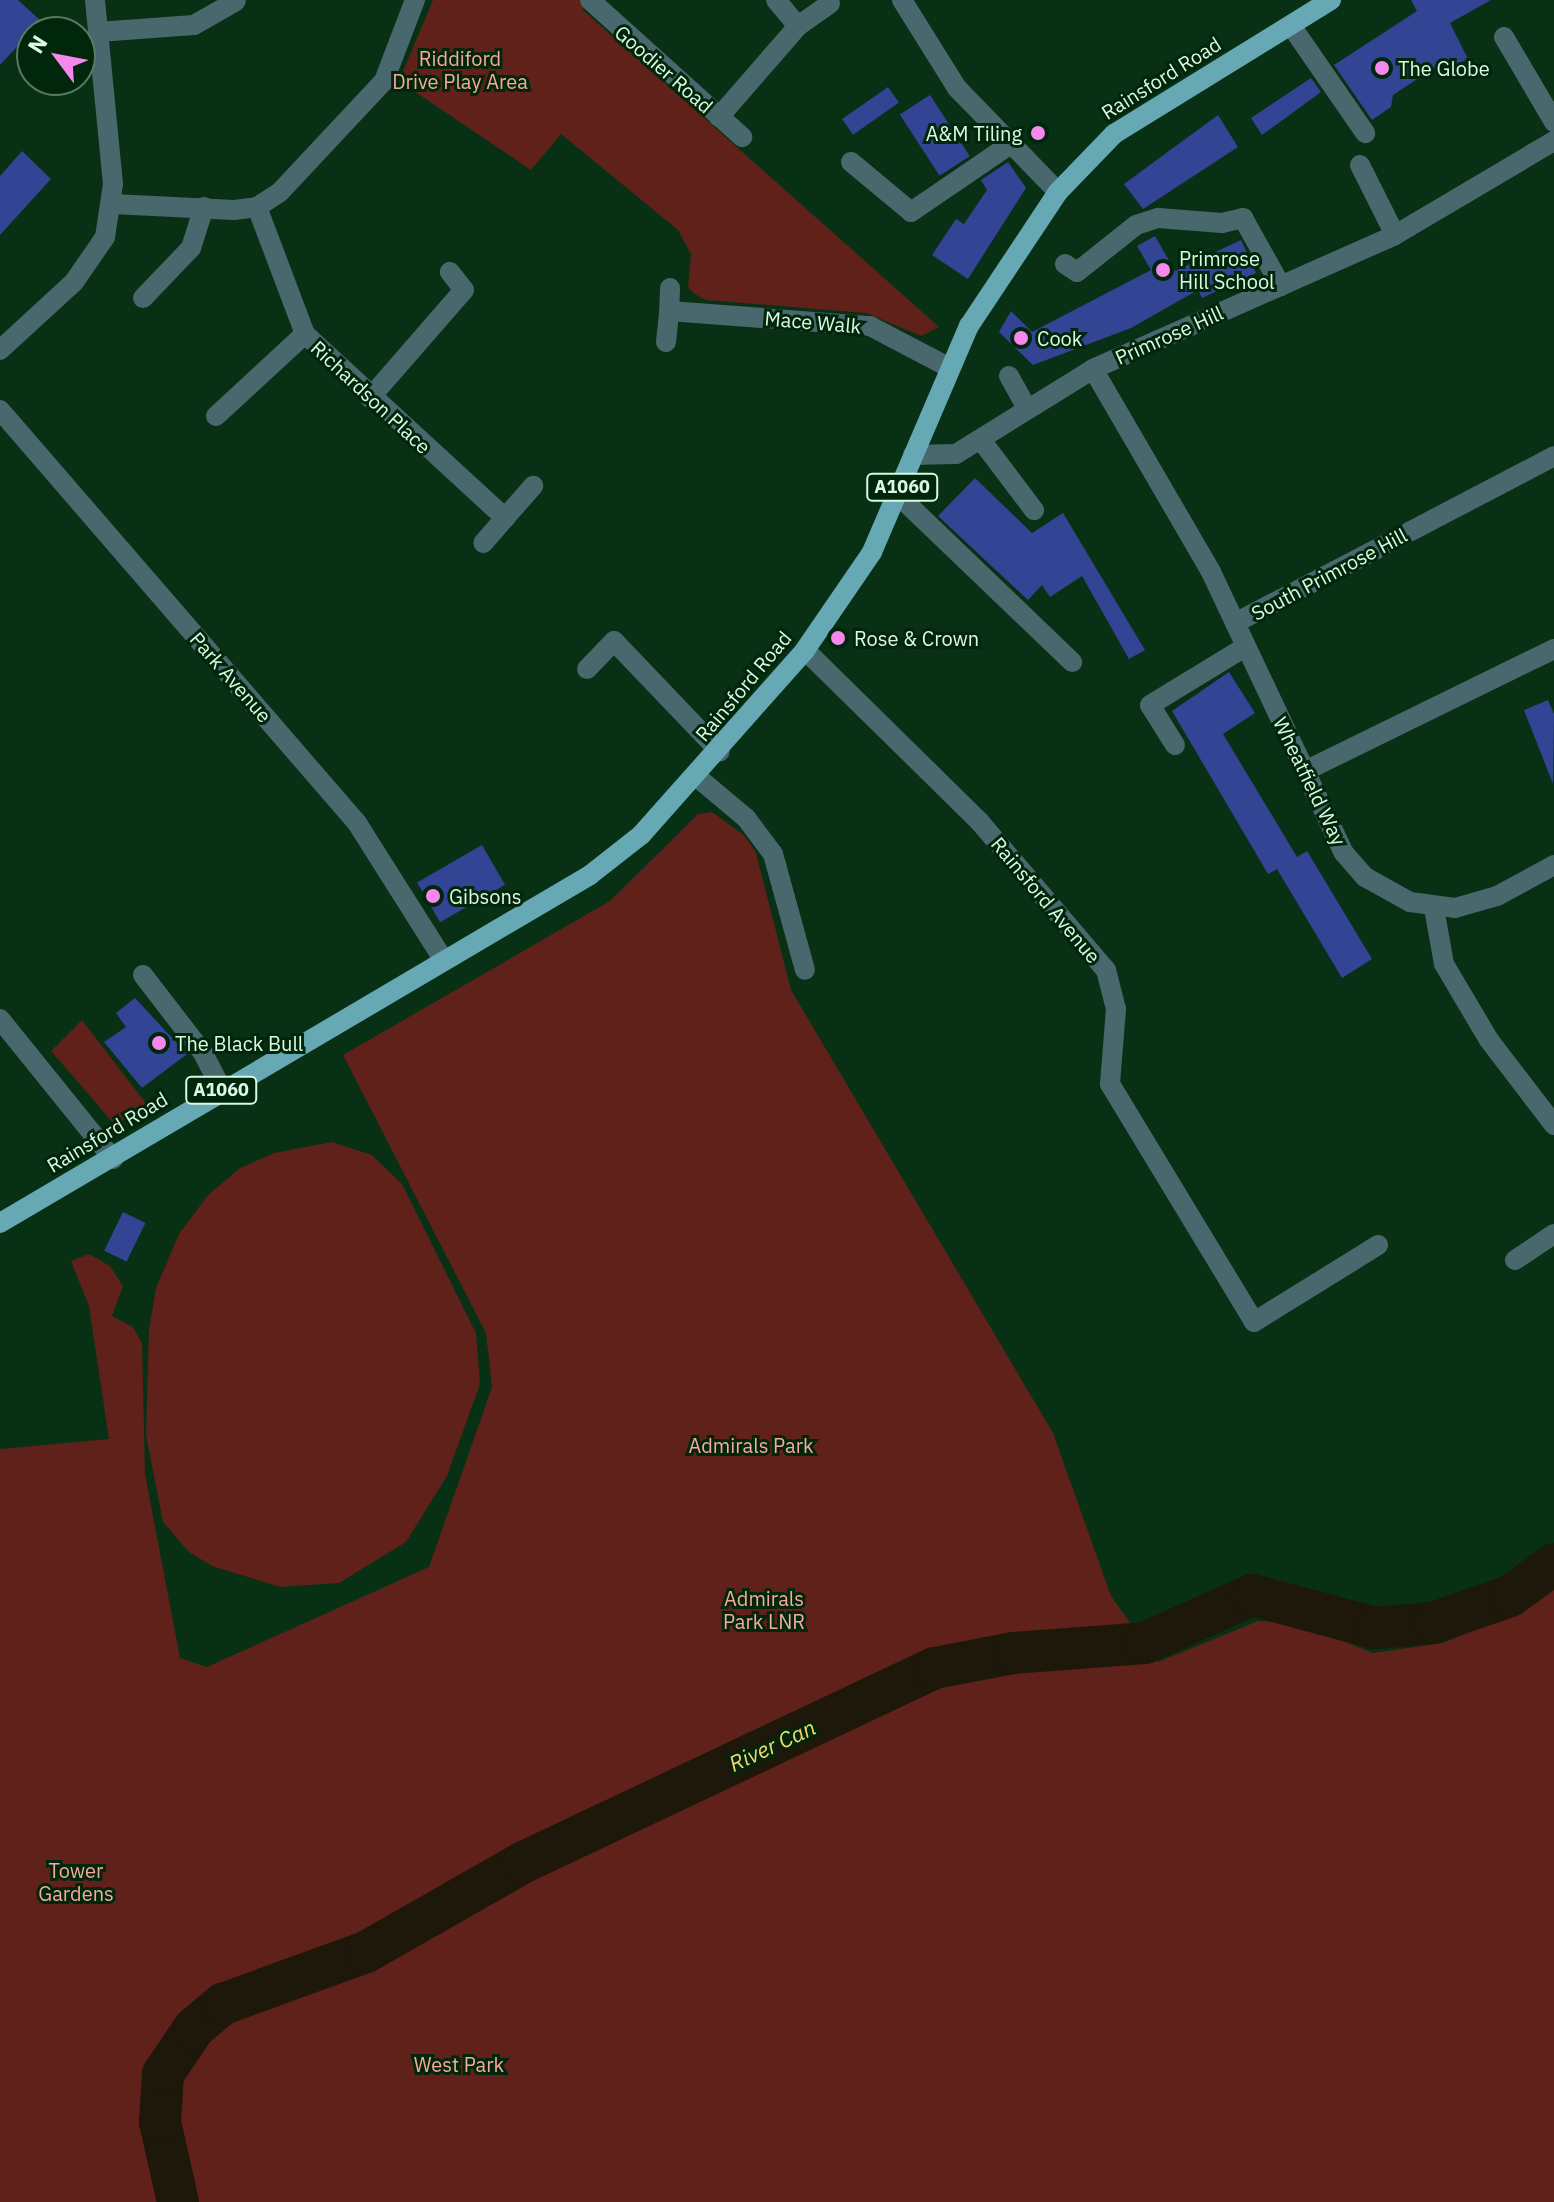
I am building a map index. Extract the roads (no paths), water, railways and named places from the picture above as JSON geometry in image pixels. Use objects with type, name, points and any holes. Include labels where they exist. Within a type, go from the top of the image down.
[{"type":"main road","name":"Rainsford Road","points":[[0,1223],[590,875],[641,835],[720,752],[805,650],[872,552],[899,496],[948,367],[987,296],[1058,192],[1114,134],[1292,27],[1331,0]]},
{"type":"street","points":[[0,350],[91,264],[113,204],[95,0]]},
{"type":"street","points":[[113,204],[257,207],[321,152],[384,81],[415,0]]},
{"type":"street","name":"Goodier Road","points":[[590,0],[742,137]]},
{"type":"street","points":[[776,0],[798,26]]},
{"type":"street","points":[[902,0],[957,88],[1058,192]]},
{"type":"street","points":[[98,32],[194,25],[236,1]]},
{"type":"street","points":[[719,117],[798,26],[830,4]]},
{"type":"street","points":[[1292,27],[1365,133]]},
{"type":"street","points":[[1504,37],[1554,122]]},
{"type":"street","name":"Primrose Hill","points":[[913,455],[942,459],[981,440],[1093,369],[1395,235],[1554,141]]},
{"type":"street","points":[[851,162],[911,212],[1012,143]]},
{"type":"street","points":[[1360,165],[1395,235]]},
{"type":"street","points":[[143,298],[191,248],[204,207]]},
{"type":"street","name":"Richardson Place","points":[[257,207],[305,334],[370,398],[505,518]]},
{"type":"street","points":[[1065,264],[1077,272],[1136,225],[1158,218],[1222,223],[1243,218],[1281,286]]},
{"type":"street","points":[[370,398],[464,290],[450,272]]},
{"type":"street","points":[[666,342],[670,288]]},
{"type":"street","name":"Mace Walk","points":[[669,311],[870,326],[948,367]]},
{"type":"street","points":[[216,416],[305,334]]},
{"type":"street","name":"South Primrose Hill","points":[[1093,369],[1235,623],[1554,456]]},
{"type":"street","points":[[1009,376],[1027,408]]},
{"type":"street","name":"Park Avenue","points":[[0,410],[357,823],[443,959]]},
{"type":"street","points":[[981,440],[1034,510]]},
{"type":"street","points":[[483,543],[533,486]]},
{"type":"street","points":[[899,496],[1072,662]]},
{"type":"street","name":"Wheatfield Way","points":[[1235,623],[1344,853],[1365,877],[1401,898],[1434,908],[1472,905],[1554,865]]},
{"type":"street","points":[[587,669],[614,641],[720,752]]},
{"type":"street","points":[[1175,745],[1150,705],[1245,647]]},
{"type":"street","points":[[1305,771],[1554,649]]},
{"type":"street","name":"Rainsford Avenue","points":[[805,650],[979,821],[1106,970],[1116,1009],[1107,1064],[1114,1094],[1254,1322],[1378,1245]]},
{"type":"street","points":[[697,777],[746,818],[773,854],[805,970]]},
{"type":"street","points":[[1434,908],[1444,964],[1489,1040],[1554,1125]]},
{"type":"street","points":[[143,975],[203,1053],[222,1090]]},
{"type":"street","points":[[0,1019],[113,1159]]},
{"type":"street","points":[[1515,1260],[1554,1234]]},
{"type":"waterway","name":"River Can","points":[[178,2202],[160,2122],[163,2074],[194,2028],[223,2004],[366,1952],[524,1862],[935,1668],[1013,1653],[1145,1643],[1252,1595],[1375,1628],[1433,1623],[1510,1596],[1554,1564]]},
{"type":"place","name":"The Globe","points":[[1382,68]]},
{"type":"place","name":"A&M Tiling","points":[[1038,133]]},
{"type":"place","name":"Primrose Hill School","points":[[1163,270]]},
{"type":"place","name":"Cook","points":[[1021,338]]},
{"type":"place","name":"Rose & Crown","points":[[838,638]]},
{"type":"place","name":"Gibsons","points":[[433,896]]},
{"type":"place","name":"The Black Bull","points":[[159,1043]]},
{"type":"park label","name":"Riddiford Drive Play Area","points":[[460,70]]},
{"type":"park label","name":"Admirals Park","points":[[751,1445]]},
{"type":"park label","name":"Admirals Park LNR","points":[[764,1610]]},
{"type":"park label","name":"Tower Gardens","points":[[76,1882]]},
{"type":"park label","name":"West Park","points":[[459,2064]]}]
